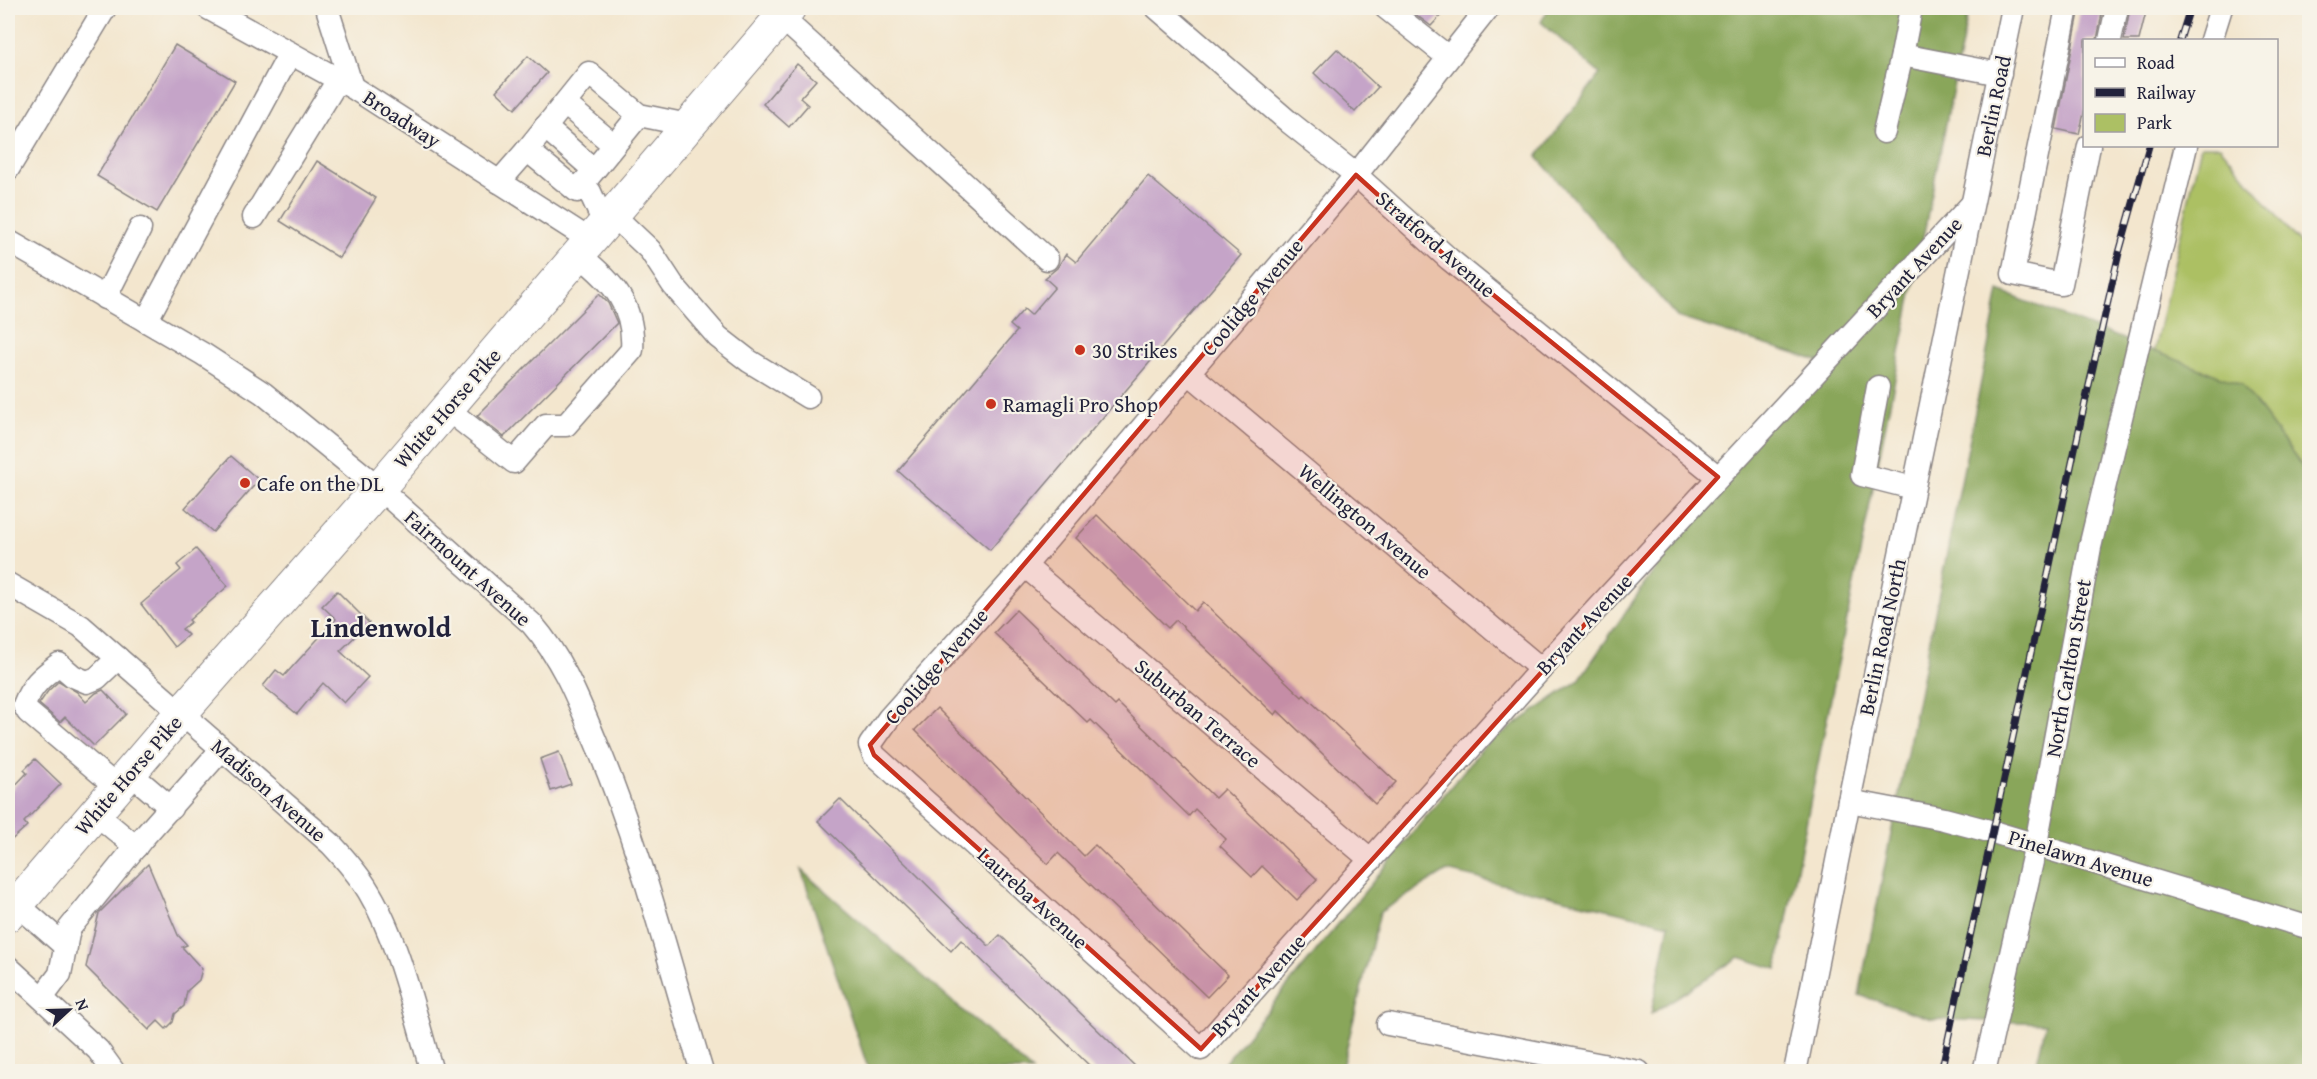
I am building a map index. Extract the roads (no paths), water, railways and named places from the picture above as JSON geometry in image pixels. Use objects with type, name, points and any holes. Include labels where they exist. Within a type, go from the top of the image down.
[{"type":"highway","name":"White Horse Pike","points":[[12,910],[379,488],[786,11]]},
{"type":"street","points":[[8,169],[105,8]]},
{"type":"street","name":"Broadway","points":[[208,8],[345,83],[538,207],[596,233]]},
{"type":"street","points":[[254,217],[345,83],[327,8]]},
{"type":"street","name":"Stratford Avenue","points":[[1159,8],[1290,122],[1356,175],[1449,259],[1718,477]]},
{"type":"street","points":[[1386,8],[1448,57]]},
{"type":"street","name":"Coolidge Avenue","points":[[870,745],[889,718],[1025,566],[1356,175],[1488,8]]},
{"type":"street","points":[[1884,132],[1911,8]]},
{"type":"street","name":"Berlin Road","points":[[1972,204],[2013,8]]},
{"type":"street","points":[[2067,8],[2013,274],[2061,284],[2089,147]]},
{"type":"street","points":[[2110,39],[2117,8]]},
{"type":"street","points":[[2211,39],[2221,8]]},
{"type":"street","points":[[786,11],[1047,259]]},
{"type":"street","points":[[146,321],[290,53]]},
{"type":"street","points":[[1902,55],[2000,74]]},
{"type":"street","points":[[499,182],[589,73],[639,115],[688,125]]},
{"type":"street","points":[[565,104],[614,146]]},
{"type":"street","points":[[538,207],[579,177],[614,146],[639,115]]},
{"type":"street","points":[[447,409],[514,462],[546,425],[566,425],[632,350],[631,319],[625,305],[591,264],[596,233],[590,192],[545,127]]},
{"type":"street","name":"North Carlton Street","points":[[1984,1071],[2036,844],[2090,546],[2186,147]]},
{"type":"street","points":[[527,150],[579,177]]},
{"type":"street","name":"Bryant Avenue","points":[[1201,1049],[1541,669],[1972,204]]},
{"type":"street","name":"Berlin Road North","points":[[1795,1071],[1972,204]]},
{"type":"street","points":[[105,298],[140,229]]},
{"type":"street","points":[[596,233],[650,250],[673,285],[718,337],[748,361],[808,397]]},
{"type":"street","name":"Fairmount Avenue","points":[[8,242],[203,354],[263,393],[379,488],[532,624],[550,646],[570,680],[615,787],[641,859],[702,1071]]},
{"type":"street","name":"Wellington Avenue","points":[[1189,373],[1541,669]]},
{"type":"street","points":[[1878,387],[1862,476],[1913,488]]},
{"type":"street","name":"Suburban Terrace","points":[[1025,566],[1371,860]]},
{"type":"street","name":"Madison Avenue","points":[[8,584],[81,626],[331,844],[369,890],[387,926],[432,1071]]},
{"type":"street","points":[[118,658],[97,678],[87,682],[73,676],[60,664],[39,679],[28,693],[24,705],[28,712],[124,781],[171,808]]},
{"type":"street","name":"Laureba Avenue","points":[[870,745],[874,754],[1201,1049]]},
{"type":"street","points":[[42,998],[60,974],[69,929],[136,847],[222,749]]},
{"type":"street","name":"Pinelawn Avenue","points":[[1849,801],[1944,819],[2036,844],[2310,928]]},
{"type":"street","points":[[95,813],[136,847]]},
{"type":"street","points":[[12,910],[66,947]]},
{"type":"street","points":[[8,967],[98,1050],[114,1071]]},
{"type":"street","points":[[1388,1024],[1639,1071]]},
{"type":"railway","points":[[2180,39],[2190,8]]},
{"type":"railway","points":[[1941,1072],[2082,416],[2119,253],[2149,147]]},
{"type":"place","name":"30 Strikes","points":[[1080,350]]},
{"type":"place","name":"Ramagli Pro Shop","points":[[991,404]]},
{"type":"place","name":"Cafe on the DL","points":[[245,483]]},
{"type":"district","name":"Lindenwold","points":[[381,627]]}]
